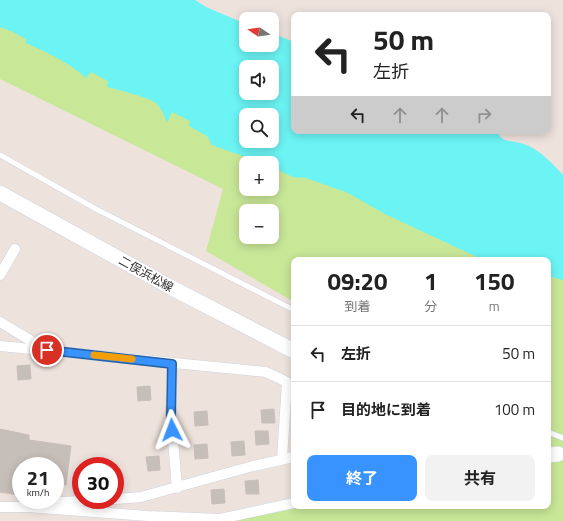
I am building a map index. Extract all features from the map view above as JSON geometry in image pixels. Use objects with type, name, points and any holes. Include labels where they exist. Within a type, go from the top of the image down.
[{"type":"main road","name":"二俣浜松線","points":[[0,193],[172,288],[291,349]]},
{"type":"street","points":[[0,275],[15,249]]},
{"type":"street","points":[[0,322],[47,350]]},
{"type":"street","points":[[0,346],[266,372],[288,382],[282,459]]},
{"type":"street","points":[[172,364],[171,416],[177,488]]},
{"type":"street","points":[[124,499],[141,498],[253,466],[291,458]]},
{"type":"street","points":[[5,507],[23,504],[72,501]]},
{"type":"street","points":[[5,507],[28,507],[148,516],[220,519],[291,505]]},
{"type":"lane","points":[[0,155],[96,209],[291,308]]},
{"type":"lane","points":[[551,433],[563,438]]},
{"type":"green space","points":[[0,15],[239,137],[239,148],[261,148],[277,156],[239,156],[239,196],[279,196],[279,157],[487,257],[291,257],[291,300],[206,251],[223,189],[0,79]]},
{"type":"green space","points":[[551,270],[563,272],[563,521],[229,521],[291,508],[551,509]]},
{"type":"water","points":[[0,0],[195,0],[206,7],[239,21],[239,52],[279,52],[279,36],[291,41],[291,134],[498,134],[504,139],[530,146],[545,157],[563,175],[563,280],[551,277],[551,257],[477,257],[385,214],[348,193],[306,178],[293,177],[279,170],[279,156],[243,156],[212,145],[207,136],[189,126],[190,121],[172,112],[167,123],[161,110],[153,101],[107,87],[108,81],[91,72],[86,78],[50,54],[26,43],[26,39],[0,27]]},
{"type":"building","points":[[30,365],[31,379],[18,380],[17,366]]},
{"type":"building","points":[[150,386],[151,400],[138,401],[137,387]]},
{"type":"building","points":[[274,409],[275,423],[262,423],[261,410]]},
{"type":"building","points":[[207,411],[208,425],[195,426],[194,412]]},
{"type":"building","points":[[0,429],[29,435],[29,440],[71,446],[66,485],[64,485],[64,457],[12,457],[12,494],[0,492]]},
{"type":"building","points":[[255,431],[268,431],[269,444],[256,445]]},
{"type":"building","points":[[244,441],[245,455],[232,456],[231,442]]},
{"type":"building","points":[[207,444],[208,458],[195,459],[194,445]]},
{"type":"building","points":[[159,456],[160,470],[148,471],[146,457]]},
{"type":"building","points":[[258,480],[259,494],[246,494],[245,481]]},
{"type":"building","points":[[224,489],[225,503],[212,504],[211,490]]},
{"type":"slow traffic","points":[[94,355],[132,359]]},
{"type":"route","points":[[47,350],[172,364],[172,430]]}]
